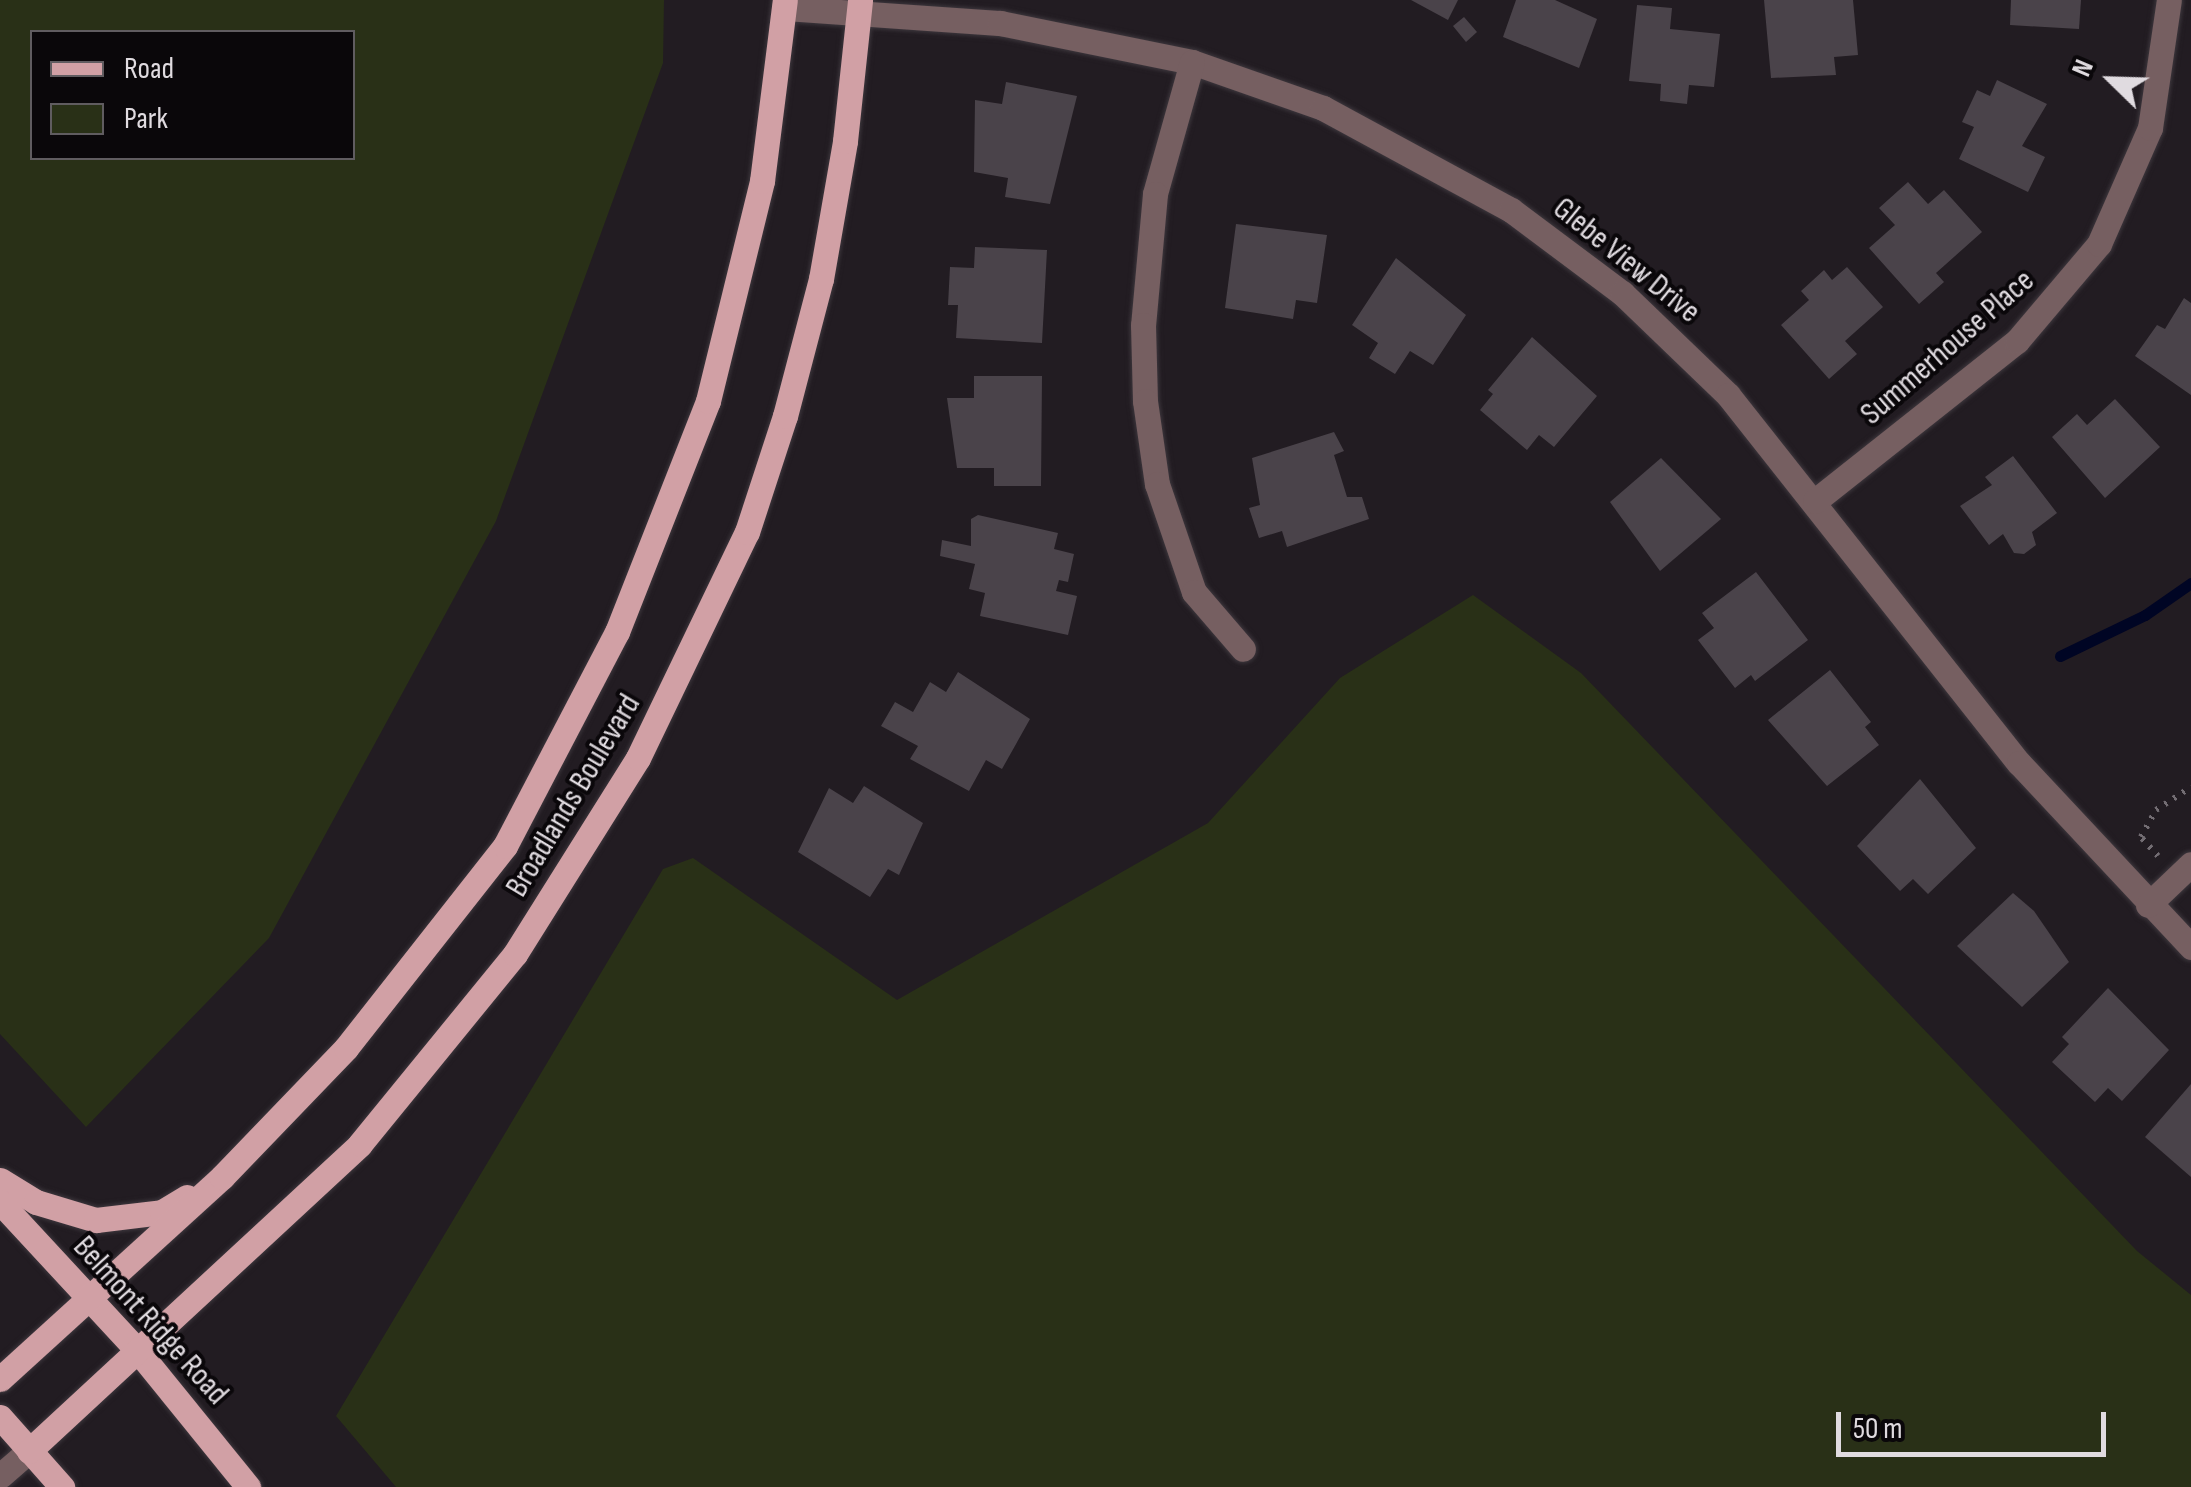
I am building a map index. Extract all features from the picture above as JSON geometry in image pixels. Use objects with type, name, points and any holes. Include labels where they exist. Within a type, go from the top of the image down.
[{"type":"main road","name":"Broadlands Boulevard","points":[[0,1379],[222,1177],[346,1048],[455,916],[505,846],[617,632],[702,417],[742,278],[785,4]]},
{"type":"main road","name":"Broadlands Boulevard","points":[[29,1451],[360,1144],[440,1050],[576,866],[684,673],[746,532],[786,416],[824,262],[860,6]]},
{"type":"main road","points":[[0,1180],[53,1208],[106,1220],[162,1212],[222,1177]]},
{"type":"main road","name":"Belmont Ridge Road","points":[[0,1202],[138,1351],[248,1487]]},
{"type":"main road","points":[[0,1417],[62,1487]]},
{"type":"street","name":"Summerhouse Place","points":[[1816,501],[2017,341],[2099,244],[2150,128],[2169,0]]},
{"type":"street","name":"Glebe View Drive","points":[[785,4],[860,6],[1062,32],[1192,62],[1385,138],[1526,220],[1672,338],[1816,501],[2018,763],[2191,947]]},
{"type":"street","points":[[1192,62],[1156,194],[1143,325],[1146,401],[1157,484],[1194,592],[1243,650]]},
{"type":"street","points":[[2148,905],[2184,871]]},
{"type":"street","points":[[0,1476],[29,1451]]},
{"type":"path","points":[[2184,871],[2141,837],[2156,810],[2191,786]]},
{"type":"green space","points":[[0,0],[664,0],[663,63],[496,521],[269,938],[86,1127],[0,1034]]},
{"type":"green space","points":[[1473,595],[1581,673],[2137,1251],[2191,1295],[2191,1487],[396,1487],[336,1416],[663,869],[693,858],[897,1000],[1208,823],[1340,678]]},
{"type":"building","points":[[1411,0],[1458,0],[1448,20]]},
{"type":"building","points":[[1516,0],[1555,0],[1597,19],[1579,68],[1503,37]]},
{"type":"building","points":[[1764,0],[1853,0],[1858,55],[1834,57],[1836,75],[1771,78]]},
{"type":"building","points":[[2011,0],[2081,0],[2079,29],[2010,25]]},
{"type":"building","points":[[1637,5],[1672,8],[1670,29],[1720,34],[1714,87],[1689,85],[1687,104],[1660,101],[1661,84],[1629,81]]},
{"type":"building","points":[[1464,17],[1477,32],[1466,42],[1453,26]]},
{"type":"building","points":[[1997,80],[2047,104],[2022,146],[2045,157],[2028,192],[1959,159],[1974,127],[1962,122],[1977,90],[1990,96]]},
{"type":"building","points":[[1006,82],[1077,96],[1050,204],[1005,197],[1008,178],[974,172],[975,100],[1002,104]]},
{"type":"building","points":[[1908,182],[1928,204],[1944,190],[1982,232],[1936,273],[1944,282],[1919,304],[1869,248],[1895,225],[1879,208]]},
{"type":"building","points":[[1236,224],[1327,235],[1317,303],[1296,300],[1293,319],[1225,308]]},
{"type":"building","points":[[975,247],[1047,250],[1042,343],[956,338],[958,305],[948,305],[950,267],[974,268]]},
{"type":"building","points":[[1396,258],[1466,315],[1433,365],[1410,351],[1395,374],[1369,358],[1378,343],[1352,325]]},
{"type":"building","points":[[1847,267],[1883,307],[1845,341],[1857,354],[1829,379],[1781,325],[1809,300],[1801,291],[1824,270],[1832,280]]},
{"type":"building","points":[[2184,298],[2191,303],[2191,395],[2135,356],[2157,325],[2165,329]]},
{"type":"building","points":[[1532,337],[1597,396],[1554,447],[1539,435],[1527,450],[1480,410],[1493,394],[1488,390]]},
{"type":"building","points":[[974,376],[1042,376],[1041,486],[994,486],[994,468],[957,468],[947,398],[974,398]]},
{"type":"building","points":[[2115,399],[2160,447],[2105,498],[2052,437],[2077,414],[2087,425]]},
{"type":"building","points":[[1334,432],[1344,451],[1334,455],[1347,497],[1362,497],[1369,519],[1287,547],[1282,531],[1259,538],[1249,508],[1260,505],[1252,458]]},
{"type":"building","points":[[2013,456],[2057,513],[2032,532],[2036,545],[2024,554],[2014,553],[2003,534],[1989,545],[1960,506],[1992,485],[1985,477]]},
{"type":"building","points":[[1661,458],[1721,519],[1660,571],[1610,502]]},
{"type":"building","points":[[978,515],[1058,533],[1054,549],[1074,554],[1068,582],[1059,580],[1056,591],[1077,596],[1068,635],[980,616],[985,593],[969,589],[975,564],[940,556],[942,540],[971,546],[971,519]]},
{"type":"building","points":[[1756,572],[1808,640],[1755,681],[1751,675],[1735,688],[1698,640],[1714,628],[1702,613]]},
{"type":"building","points":[[1830,670],[1871,722],[1865,727],[1879,745],[1827,786],[1768,720]]},
{"type":"building","points":[[958,672],[1030,719],[1002,769],[986,760],[969,791],[910,759],[918,746],[881,726],[895,702],[913,712],[930,682],[946,692]]},
{"type":"building","points":[[1920,779],[1976,848],[1928,894],[1913,879],[1900,891],[1857,846]]},
{"type":"building","points":[[864,786],[923,823],[899,875],[888,869],[870,897],[798,852],[829,788],[853,803]]},
{"type":"building","points":[[2013,893],[2034,911],[2069,962],[2022,1007],[1957,946]]},
{"type":"building","points":[[2108,988],[2169,1050],[2122,1101],[2108,1088],[2095,1102],[2052,1062],[2069,1044],[2062,1037]]},
{"type":"building","points":[[2191,1084],[2191,1177],[2145,1137]]},
{"type":"waterway","points":[[2060,656],[2145,615],[2191,583]]}]
